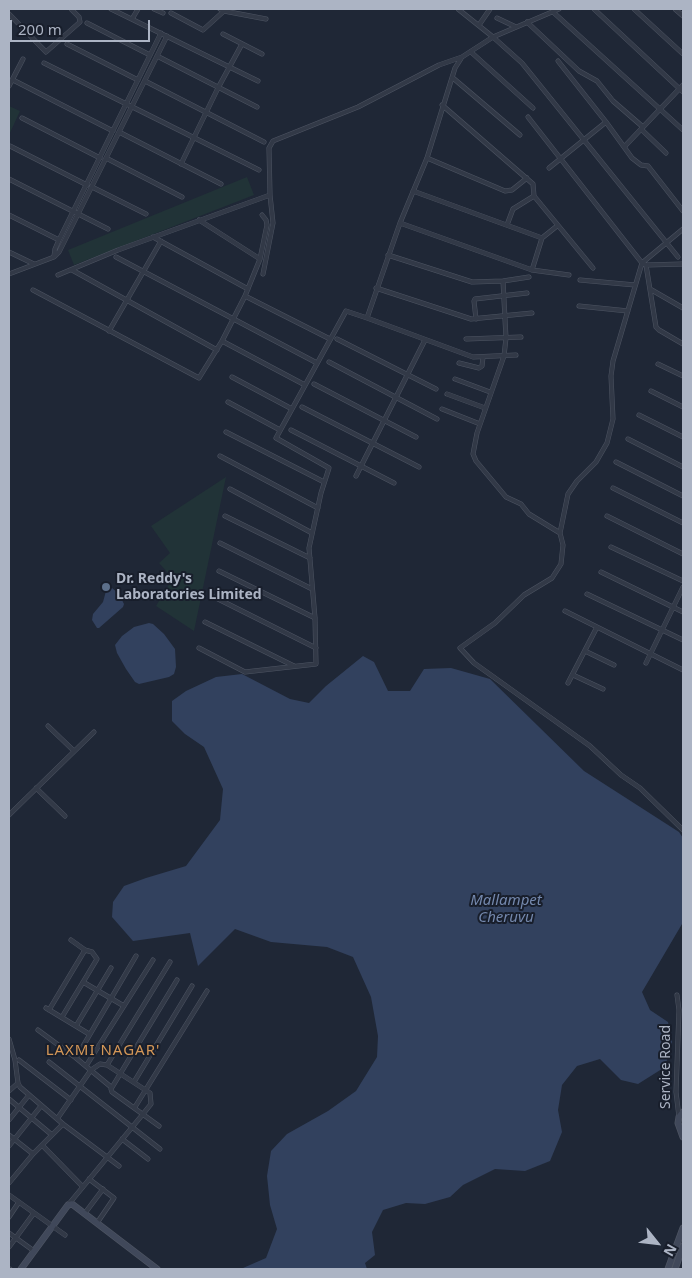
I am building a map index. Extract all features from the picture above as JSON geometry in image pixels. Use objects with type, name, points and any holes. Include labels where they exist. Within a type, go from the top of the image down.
[{"type":"street","points":[[9,14],[46,52],[80,22],[79,17],[71,9]]},
{"type":"street","points":[[111,9],[258,81]]},
{"type":"street","points":[[132,19],[138,9]]},
{"type":"street","points":[[154,9],[163,13]]},
{"type":"street","points":[[220,9],[266,19]]},
{"type":"street","points":[[458,9],[522,63],[678,257]]},
{"type":"street","points":[[479,25],[490,9]]},
{"type":"street","points":[[263,274],[273,223],[270,195],[269,148],[275,140],[358,107],[439,65],[462,57],[493,37],[559,9]]},
{"type":"street","points":[[594,9],[682,89],[625,146]]},
{"type":"street","points":[[634,9],[683,54]]},
{"type":"street","points":[[675,9],[683,16]]},
{"type":"street","points":[[172,14],[203,30],[225,10]]},
{"type":"street","points":[[552,12],[683,130]]},
{"type":"street","points":[[497,18],[516,27]]},
{"type":"street","points":[[527,22],[579,71],[597,81],[613,101],[666,153]]},
{"type":"street","points":[[87,23],[150,55]]},
{"type":"street","points":[[54,257],[59,240],[161,33]]},
{"type":"street","points":[[223,34],[262,54]]},
{"type":"street","points":[[9,274],[54,257],[59,252],[167,36]]},
{"type":"street","points":[[67,44],[138,80]]},
{"type":"street","points":[[181,164],[242,44]]},
{"type":"street","points":[[470,52],[533,108]]},
{"type":"street","points":[[156,56],[257,107]]},
{"type":"street","points":[[367,318],[400,223],[427,158],[455,68],[462,57]]},
{"type":"street","points":[[9,86],[23,58]]},
{"type":"street","points":[[558,61],[625,146],[632,158],[641,165],[648,166],[683,211]]},
{"type":"street","points":[[44,63],[259,170]]},
{"type":"street","points":[[453,78],[520,135]]},
{"type":"street","points":[[12,80],[113,131]]},
{"type":"street","points":[[145,81],[264,142]]},
{"type":"street","points":[[442,105],[533,184],[534,196],[593,268]]},
{"type":"street","points":[[528,117],[644,264],[656,327],[683,344]]},
{"type":"street","points":[[22,118],[100,158]]},
{"type":"street","points":[[549,168],[606,122]]},
{"type":"street","points":[[119,132],[222,184]]},
{"type":"street","points":[[10,146],[87,185]]},
{"type":"street","points":[[106,158],[182,198]]},
{"type":"street","points":[[427,158],[505,191],[512,190],[527,178]]},
{"type":"street","points":[[9,179],[108,229]]},
{"type":"street","points":[[92,187],[146,214]]},
{"type":"street","points":[[413,191],[542,238]]},
{"type":"street","points":[[58,275],[153,237],[270,195]]},
{"type":"street","points":[[507,225],[513,209],[534,196]]},
{"type":"street","points":[[33,290],[199,378],[222,341],[245,296],[260,259],[268,226],[262,215]]},
{"type":"street","points":[[9,216],[59,240]]},
{"type":"street","points":[[199,220],[260,259]]},
{"type":"street","points":[[400,223],[532,270],[569,275]]},
{"type":"street","points":[[532,270],[542,238],[557,226]]},
{"type":"street","points":[[683,229],[665,243],[644,264],[635,285],[613,361],[611,376],[613,419],[607,443],[596,462],[568,494],[560,532],[563,546],[561,564],[552,578],[524,595],[495,623],[460,648],[474,663],[590,746],[621,775],[640,788],[683,830]]},
{"type":"street","points":[[153,237],[248,289]]},
{"type":"street","points":[[109,331],[160,241]]},
{"type":"street","points":[[9,252],[34,264]]},
{"type":"street","points":[[388,255],[468,282],[503,281],[529,277]]},
{"type":"street","points":[[116,257],[317,363]]},
{"type":"street","points":[[644,264],[683,264]]},
{"type":"street","points":[[72,270],[217,350]]},
{"type":"street","points":[[580,280],[635,285]]},
{"type":"street","points":[[503,281],[506,338],[504,356],[474,442],[473,454],[476,462],[506,497],[521,504],[529,514],[560,532]]},
{"type":"street","points":[[376,288],[464,318],[476,319],[532,313]]},
{"type":"street","points":[[650,289],[683,308]]},
{"type":"street","points":[[476,319],[474,300],[527,293]]},
{"type":"street","points":[[245,296],[330,339]]},
{"type":"street","points":[[579,306],[628,311]]},
{"type":"street","points":[[199,648],[245,672],[316,664],[315,618],[309,548],[328,468],[276,438],[346,311],[462,354],[483,358],[516,355]]},
{"type":"street","points":[[466,340],[520,337]]},
{"type":"street","points":[[337,339],[436,389]]},
{"type":"street","points":[[356,476],[425,340]]},
{"type":"street","points":[[222,341],[305,385]]},
{"type":"street","points":[[459,362],[479,368],[482,366],[483,358]]},
{"type":"street","points":[[329,362],[437,419]]},
{"type":"street","points":[[658,364],[683,376]]},
{"type":"street","points":[[232,377],[292,409]]},
{"type":"street","points":[[455,379],[490,392]]},
{"type":"street","points":[[314,384],[416,437]]},
{"type":"street","points":[[650,391],[683,407]]},
{"type":"street","points":[[447,394],[485,408]]},
{"type":"street","points":[[228,402],[280,430]]},
{"type":"street","points":[[302,407],[419,467]]},
{"type":"street","points":[[442,409],[480,424]]},
{"type":"street","points":[[639,415],[683,437]]},
{"type":"street","points":[[290,430],[394,482]]},
{"type":"street","points":[[226,432],[324,482]]},
{"type":"street","points":[[628,439],[683,467]]},
{"type":"street","points":[[220,456],[318,508]]},
{"type":"street","points":[[616,462],[683,496]]},
{"type":"street","points":[[613,488],[683,521]]},
{"type":"street","points":[[230,489],[312,533]]},
{"type":"street","points":[[225,516],[310,558]]},
{"type":"street","points":[[607,516],[683,554]]},
{"type":"street","points":[[220,543],[312,589]]},
{"type":"street","points":[[611,547],[683,582]]},
{"type":"street","points":[[219,571],[315,618]]},
{"type":"street","points":[[601,572],[683,612]]},
{"type":"street","points":[[646,663],[683,587]]},
{"type":"street","points":[[587,594],[683,640]]},
{"type":"street","points":[[214,596],[316,648]]},
{"type":"street","points":[[565,612],[683,670]]},
{"type":"street","points":[[205,622],[294,666]]},
{"type":"street","points":[[568,683],[597,627]]},
{"type":"street","points":[[585,651],[614,666]]},
{"type":"street","points":[[573,675],[603,689]]},
{"type":"street","points":[[48,726],[74,751]]},
{"type":"street","points":[[9,815],[94,732]]},
{"type":"street","points":[[36,788],[65,816]]},
{"type":"street","points":[[62,1018],[97,959],[92,952],[85,950],[70,940]]},
{"type":"street","points":[[85,950],[48,1009],[89,1034]]},
{"type":"street","points":[[76,1058],[136,956]]},
{"type":"street","points":[[86,1066],[153,960]]},
{"type":"street","points":[[107,1065],[170,962]]},
{"type":"street","points":[[76,1026],[111,968]]},
{"type":"street","points":[[111,1087],[177,980]]},
{"type":"street","points":[[83,982],[124,1006]]},
{"type":"street","points":[[134,1082],[192,986]]},
{"type":"street","points":[[135,1107],[207,991]]},
{"type":"street","name":"Service Road","points":[[676,995],[679,1010],[676,1092],[678,1123],[683,1137]]},
{"type":"street","points":[[38,1030],[91,1070],[111,1087],[112,1092],[159,1126]]},
{"type":"street","points":[[9,1039],[15,1060],[18,1083],[63,1124],[119,1166]]},
{"type":"street","points":[[19,1060],[71,1100]]},
{"type":"street","points":[[49,1062],[160,1149]]},
{"type":"street","points":[[21,1269],[68,1205],[151,1104],[150,1093],[107,1065],[100,1064],[91,1070],[57,1119]]},
{"type":"street","points":[[9,1091],[18,1083]]},
{"type":"street","points":[[9,1120],[29,1095]]},
{"type":"street","points":[[9,1099],[52,1135]]},
{"type":"street","points":[[9,1146],[42,1106]]},
{"type":"street","points":[[679,1117],[683,1112]]},
{"type":"street","points":[[9,1183],[33,1154],[63,1124]]},
{"type":"street","points":[[9,1135],[33,1154]]},
{"type":"street","points":[[122,1139],[148,1159]]},
{"type":"street","points":[[42,1146],[83,1187]]},
{"type":"street","points":[[9,1172],[14,1176]]},
{"type":"street","points":[[89,1179],[114,1198],[114,1201],[97,1223]]},
{"type":"street","points":[[85,1214],[103,1189]]},
{"type":"street","points":[[9,1194],[65,1235]]},
{"type":"street","points":[[9,1217],[19,1202]]},
{"type":"street","points":[[68,1205],[72,1204],[157,1269]]},
{"type":"street","points":[[9,1247],[34,1213]]},
{"type":"street","points":[[668,1269],[683,1228]]},
{"type":"street","points":[[9,1233],[34,1251]]},
{"type":"street","points":[[675,1269],[683,1246]]},
{"type":"shaded area","points":[[9,106],[20,111],[9,135]]},
{"type":"shaded area","points":[[247,177],[254,195],[74,265],[68,250]]},
{"type":"shaded area","points":[[226,477],[194,631],[156,606],[170,583],[169,574],[159,563],[170,553],[151,526]]},
{"type":"water","points":[[112,588],[119,594],[124,604],[123,607],[97,628],[92,620],[93,614],[103,602],[106,591]]},
{"type":"water","points":[[149,623],[153,624],[164,634],[175,649],[176,667],[174,674],[169,677],[139,684],[135,682],[126,669],[117,653],[115,645],[122,636],[134,627]]},
{"type":"water","name":"Mallampet Cheruvu","points":[[363,656],[374,662],[388,691],[410,691],[424,669],[451,668],[490,679],[584,771],[679,832],[683,838],[682,924],[642,992],[650,1010],[668,1022],[672,1042],[665,1067],[638,1084],[621,1080],[600,1059],[577,1066],[562,1085],[558,1110],[562,1132],[550,1161],[525,1171],[495,1169],[463,1185],[450,1197],[425,1204],[406,1203],[383,1210],[372,1232],[375,1255],[365,1263],[367,1269],[238,1269],[266,1258],[277,1229],[270,1205],[267,1176],[271,1151],[287,1134],[328,1111],[356,1091],[377,1057],[378,1036],[371,997],[353,957],[327,947],[271,942],[235,929],[198,966],[190,933],[133,941],[112,917],[113,902],[124,886],[186,866],[220,820],[223,789],[204,747],[185,734],[172,721],[172,701],[186,691],[216,677],[242,674],[290,699],[309,703],[326,686]]},
{"type":"place","name":"Dr. Reddy's Laboratories Limited","points":[[106,587]]},
{"type":"district","name":"LAXMI NAGAR'","points":[[103,1051]]}]
